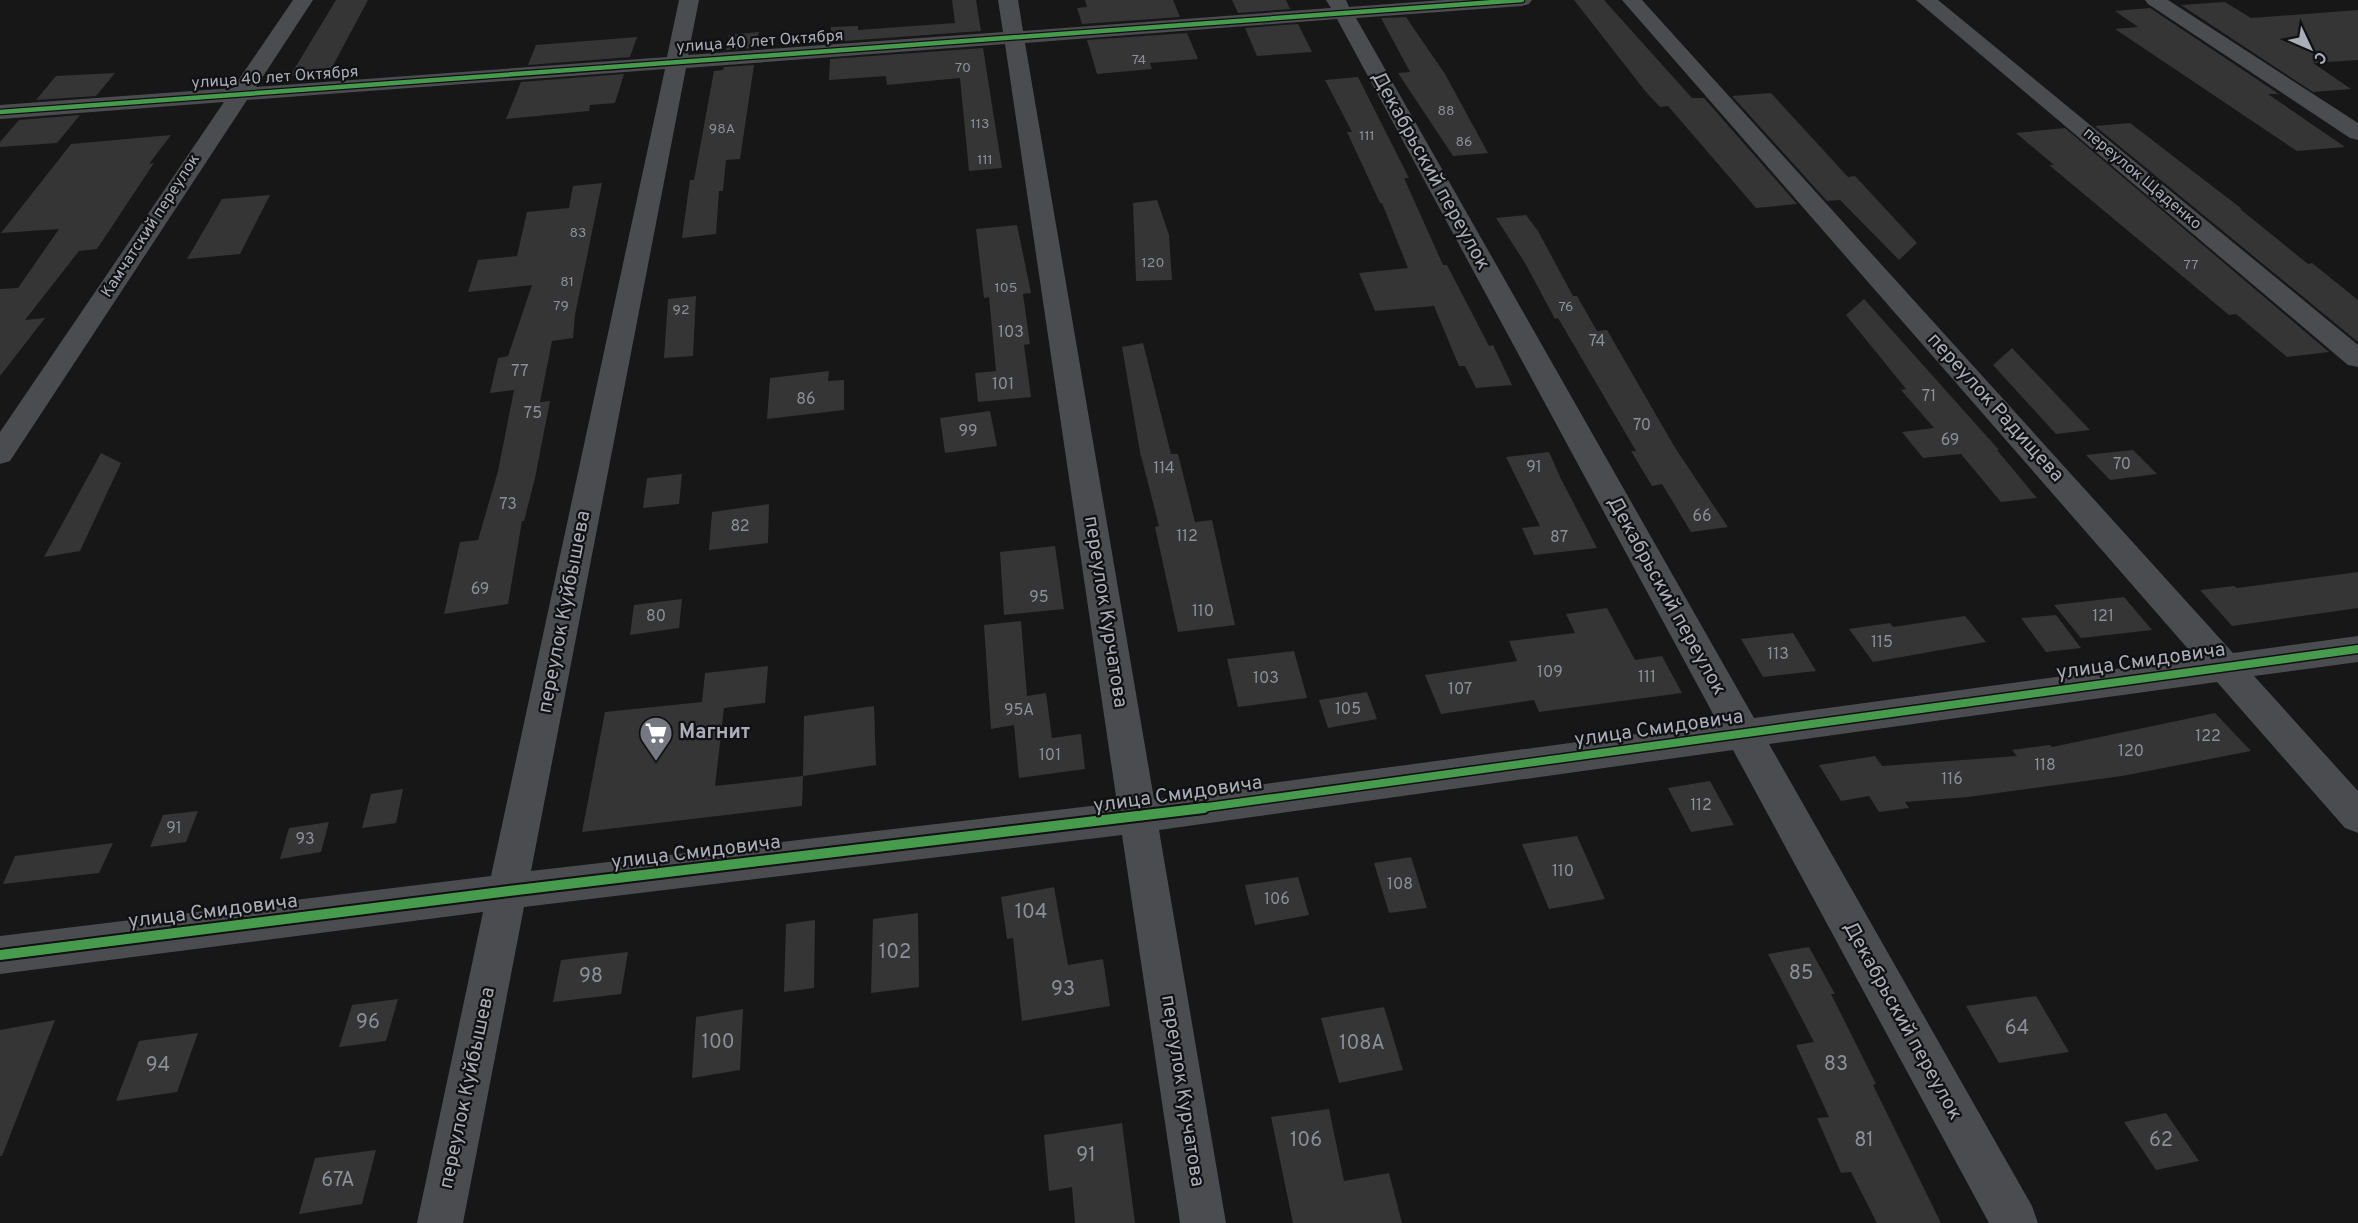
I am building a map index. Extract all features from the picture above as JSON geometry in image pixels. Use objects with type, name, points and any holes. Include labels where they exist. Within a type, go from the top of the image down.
[{"type":"street","name":"Камчатский переулок","points":[[0,454],[238,94],[303,0]]},
{"type":"street","name":"переулок Куйбышева","points":[[440,1223],[689,0]]},
{"type":"street","name":"переулок Курчатова","points":[[1008,0],[1203,1223]]},
{"type":"street","name":"улица 40 лет Октября","points":[[0,112],[1013,37],[1339,7],[1522,0]]},
{"type":"street","name":"переулок Радищева","points":[[1632,0],[2358,817]]},
{"type":"street","name":"переулок Щаденко","points":[[1926,0],[2358,359]]},
{"type":"street","points":[[2156,0],[2358,133]]},
{"type":"street","name":"Декабрьский переулок","points":[[1339,7],[2015,1223]]},
{"type":"street","name":"улица Смидовича","points":[[0,955],[509,891],[1138,817],[2358,648]]},
{"type":"building","points":[[336,0],[368,0],[329,73],[290,76]]},
{"type":"building","points":[[952,0],[976,0],[981,31],[831,42],[831,27],[858,26],[858,30],[955,23]]},
{"type":"building","points":[[1085,0],[1173,0],[1180,17],[1082,24],[1077,8],[1087,7]]},
{"type":"building","points":[[1232,0],[1286,0],[1290,9],[1238,13]]},
{"type":"building","points":[[1574,0],[1604,0],[1692,98],[1704,98],[1797,204],[1756,208],[1668,106],[1660,107],[1646,92]]},
{"type":"building","points":[[2225,2],[2251,18],[2358,10],[2358,60],[2313,63],[2351,89],[2313,92],[2181,5]]},
{"type":"building","points":[[2150,8],[2279,94],[2268,94],[2345,147],[2297,151],[2115,29],[2138,27],[2115,11]]},
{"type":"building","points":[[1406,17],[1445,74],[1488,153],[1453,156],[1398,73],[1410,72],[1381,18]]},
{"type":"building","points":[[1298,24],[1312,52],[1257,56],[1245,28]]},
{"type":"building","points":[[759,32],[756,48],[726,50],[729,35]]},
{"type":"building","points":[[1187,33],[1198,59],[1150,63],[1152,69],[1097,74],[1087,40]]},
{"type":"building","points":[[637,37],[630,57],[528,65],[536,45]]},
{"type":"building","points":[[983,48],[1002,168],[969,171],[960,78],[887,85],[886,76],[829,80],[830,59]]},
{"type":"building","points":[[754,65],[740,159],[726,160],[723,191],[719,191],[716,234],[682,238],[690,180],[694,180],[714,71],[723,70],[724,67]]},
{"type":"building","points":[[115,73],[96,96],[36,100],[56,76]]},
{"type":"building","points":[[624,74],[615,103],[590,105],[589,111],[506,119],[521,82]]},
{"type":"building","points":[[1358,77],[1409,178],[1404,178],[1443,265],[1447,265],[1489,346],[1493,345],[1512,385],[1476,388],[1465,366],[1459,366],[1434,306],[1375,311],[1359,273],[1408,268],[1382,203],[1347,132],[1352,132],[1325,80]]},
{"type":"building","points":[[1771,93],[1848,177],[1855,176],[1917,243],[1899,260],[1840,200],[1827,201],[1732,96]]},
{"type":"building","points":[[80,115],[57,143],[0,147],[0,142],[19,120]]},
{"type":"building","points":[[2130,123],[2242,209],[2240,209],[2308,264],[2312,263],[2358,300],[2358,342],[2095,126]]},
{"type":"building","points":[[2065,128],[2329,352],[2287,357],[2236,314],[2229,315],[2049,165],[2054,165],[2016,133]]},
{"type":"building","points":[[171,135],[149,164],[154,163],[97,249],[79,251],[25,320],[45,318],[0,376],[0,289],[18,288],[59,229],[1,233],[71,144]]},
{"type":"building","points":[[602,183],[575,315],[573,338],[552,341],[540,402],[550,401],[535,478],[524,521],[522,521],[508,604],[444,614],[460,542],[478,540],[498,471],[514,390],[490,393],[498,358],[508,356],[532,285],[468,292],[478,260],[517,256],[527,212],[569,208],[573,186]]},
{"type":"building","points":[[270,195],[240,254],[187,259],[222,199]]},
{"type":"building","points":[[1157,200],[1169,235],[1172,280],[1136,281],[1133,203]]},
{"type":"building","points":[[1526,215],[1538,231],[1573,296],[1577,296],[1597,331],[1607,330],[1674,446],[1728,527],[1691,532],[1662,484],[1652,486],[1631,451],[1636,451],[1496,218]]},
{"type":"building","points":[[1017,225],[1031,293],[1023,294],[1030,344],[1024,345],[1031,397],[978,402],[975,373],[996,371],[989,297],[984,298],[976,229]]},
{"type":"building","points":[[696,296],[693,356],[664,358],[668,299]]},
{"type":"building","points":[[1864,299],[1999,450],[1997,450],[2037,498],[2001,502],[1961,454],[1923,458],[1902,432],[1934,428],[1901,390],[1906,389],[1846,315]]},
{"type":"building","points":[[1143,343],[1171,454],[1178,454],[1195,522],[1212,520],[1235,625],[1178,632],[1155,527],[1159,526],[1140,452],[1122,347]]},
{"type":"building","points":[[2012,348],[2090,430],[2056,434],[1993,365]]},
{"type":"building","points":[[829,371],[828,381],[844,380],[844,410],[767,419],[770,378]]},
{"type":"building","points":[[990,411],[997,446],[945,453],[940,418]]},
{"type":"building","points":[[2133,450],[2157,474],[2110,480],[2086,455]]},
{"type":"building","points":[[1549,452],[1597,548],[1534,555],[1522,528],[1540,526],[1506,457]]},
{"type":"building","points":[[101,453],[121,463],[80,551],[44,557]]},
{"type":"building","points":[[682,474],[679,504],[643,508],[647,478]]},
{"type":"building","points":[[769,504],[768,543],[709,550],[712,512]]},
{"type":"building","points":[[1055,546],[1064,609],[1004,615],[1000,552]]},
{"type":"building","points":[[2358,572],[2358,608],[2232,626],[2200,590],[2234,586],[2237,588]]},
{"type":"building","points":[[2124,597],[2152,630],[2081,638],[2054,605]]},
{"type":"building","points":[[682,599],[679,628],[630,635],[634,605]]},
{"type":"building","points":[[1607,608],[1635,660],[1662,656],[1682,693],[1539,712],[1534,700],[1441,714],[1425,675],[1517,661],[1509,641],[1575,633],[1566,614]]},
{"type":"building","points":[[2056,615],[2081,648],[2046,652],[2021,618]]},
{"type":"building","points":[[1965,616],[1986,642],[1873,662],[1849,629],[1890,623],[1893,627]]},
{"type":"building","points":[[1021,621],[1027,696],[1046,693],[1052,738],[1081,734],[1085,769],[1019,778],[1014,725],[991,729],[984,625]]},
{"type":"building","points":[[1793,633],[1816,671],[1763,677],[1741,639]]},
{"type":"building","points":[[1294,651],[1307,698],[1238,707],[1227,659]]},
{"type":"building","points":[[768,666],[765,703],[724,708],[715,786],[803,776],[802,806],[582,832],[605,712],[702,702],[705,673]]},
{"type":"building","points":[[1367,692],[1377,719],[1328,728],[1319,700]]},
{"type":"building","points":[[874,706],[876,765],[803,776],[804,716]]},
{"type":"building","points":[[2215,713],[2251,751],[2122,776],[1968,797],[1905,802],[1909,808],[1879,812],[1869,796],[1841,801],[1819,765],[1875,756],[1882,766],[2017,756],[2012,750],[2050,745],[2052,747]]},
{"type":"building","points":[[1710,781],[1734,825],[1691,832],[1668,788]]},
{"type":"building","points":[[403,789],[396,823],[362,828],[371,794]]},
{"type":"building","points":[[198,811],[186,842],[150,847],[163,815]]},
{"type":"building","points":[[329,822],[321,852],[280,859],[289,828]]},
{"type":"building","points":[[1577,836],[1605,899],[1549,909],[1522,844]]},
{"type":"building","points":[[113,843],[99,873],[3,884],[15,856]]},
{"type":"building","points":[[1411,857],[1427,908],[1389,913],[1374,863]]},
{"type":"building","points":[[1298,877],[1309,915],[1255,925],[1245,885]]},
{"type":"building","points":[[1054,887],[1068,965],[1103,959],[1110,1006],[1022,1021],[1013,938],[1007,939],[1001,897]]},
{"type":"building","points":[[918,913],[919,987],[871,993],[873,919]]},
{"type":"building","points":[[815,920],[814,988],[784,992],[786,924]]},
{"type":"building","points":[[1809,947],[1835,994],[1831,994],[1941,1223],[1877,1223],[1851,1172],[1841,1173],[1817,1118],[1829,1117],[1796,1045],[1814,1042],[1768,954]]},
{"type":"building","points":[[628,952],[621,994],[553,1002],[561,960]]},
{"type":"building","points":[[2036,996],[2069,1052],[1999,1063],[1966,1006]]},
{"type":"building","points":[[398,999],[386,1041],[339,1047],[352,1005]]},
{"type":"building","points":[[1384,1007],[1403,1070],[1339,1083],[1321,1018]]},
{"type":"building","points":[[743,1009],[740,1070],[692,1078],[696,1017]]},
{"type":"building","points":[[55,1020],[2,1156],[0,1156],[0,1030]]},
{"type":"building","points":[[198,1033],[177,1092],[116,1101],[139,1041]]},
{"type":"building","points":[[1329,1109],[1344,1181],[1389,1173],[1402,1223],[1293,1223],[1271,1117]]},
{"type":"building","points":[[2166,1113],[2199,1161],[2156,1170],[2124,1122]]},
{"type":"building","points":[[1122,1123],[1135,1223],[1075,1223],[1072,1187],[1049,1191],[1044,1135]]},
{"type":"building","points":[[376,1150],[362,1204],[299,1214],[315,1158]]},
{"type":"cycle path","points":[[0,112],[1522,0]]},
{"type":"cycle path","points":[[0,955],[509,891],[1138,817],[2358,649]]},
{"type":"place","name":"Магнит","points":[[656,762]]}]
